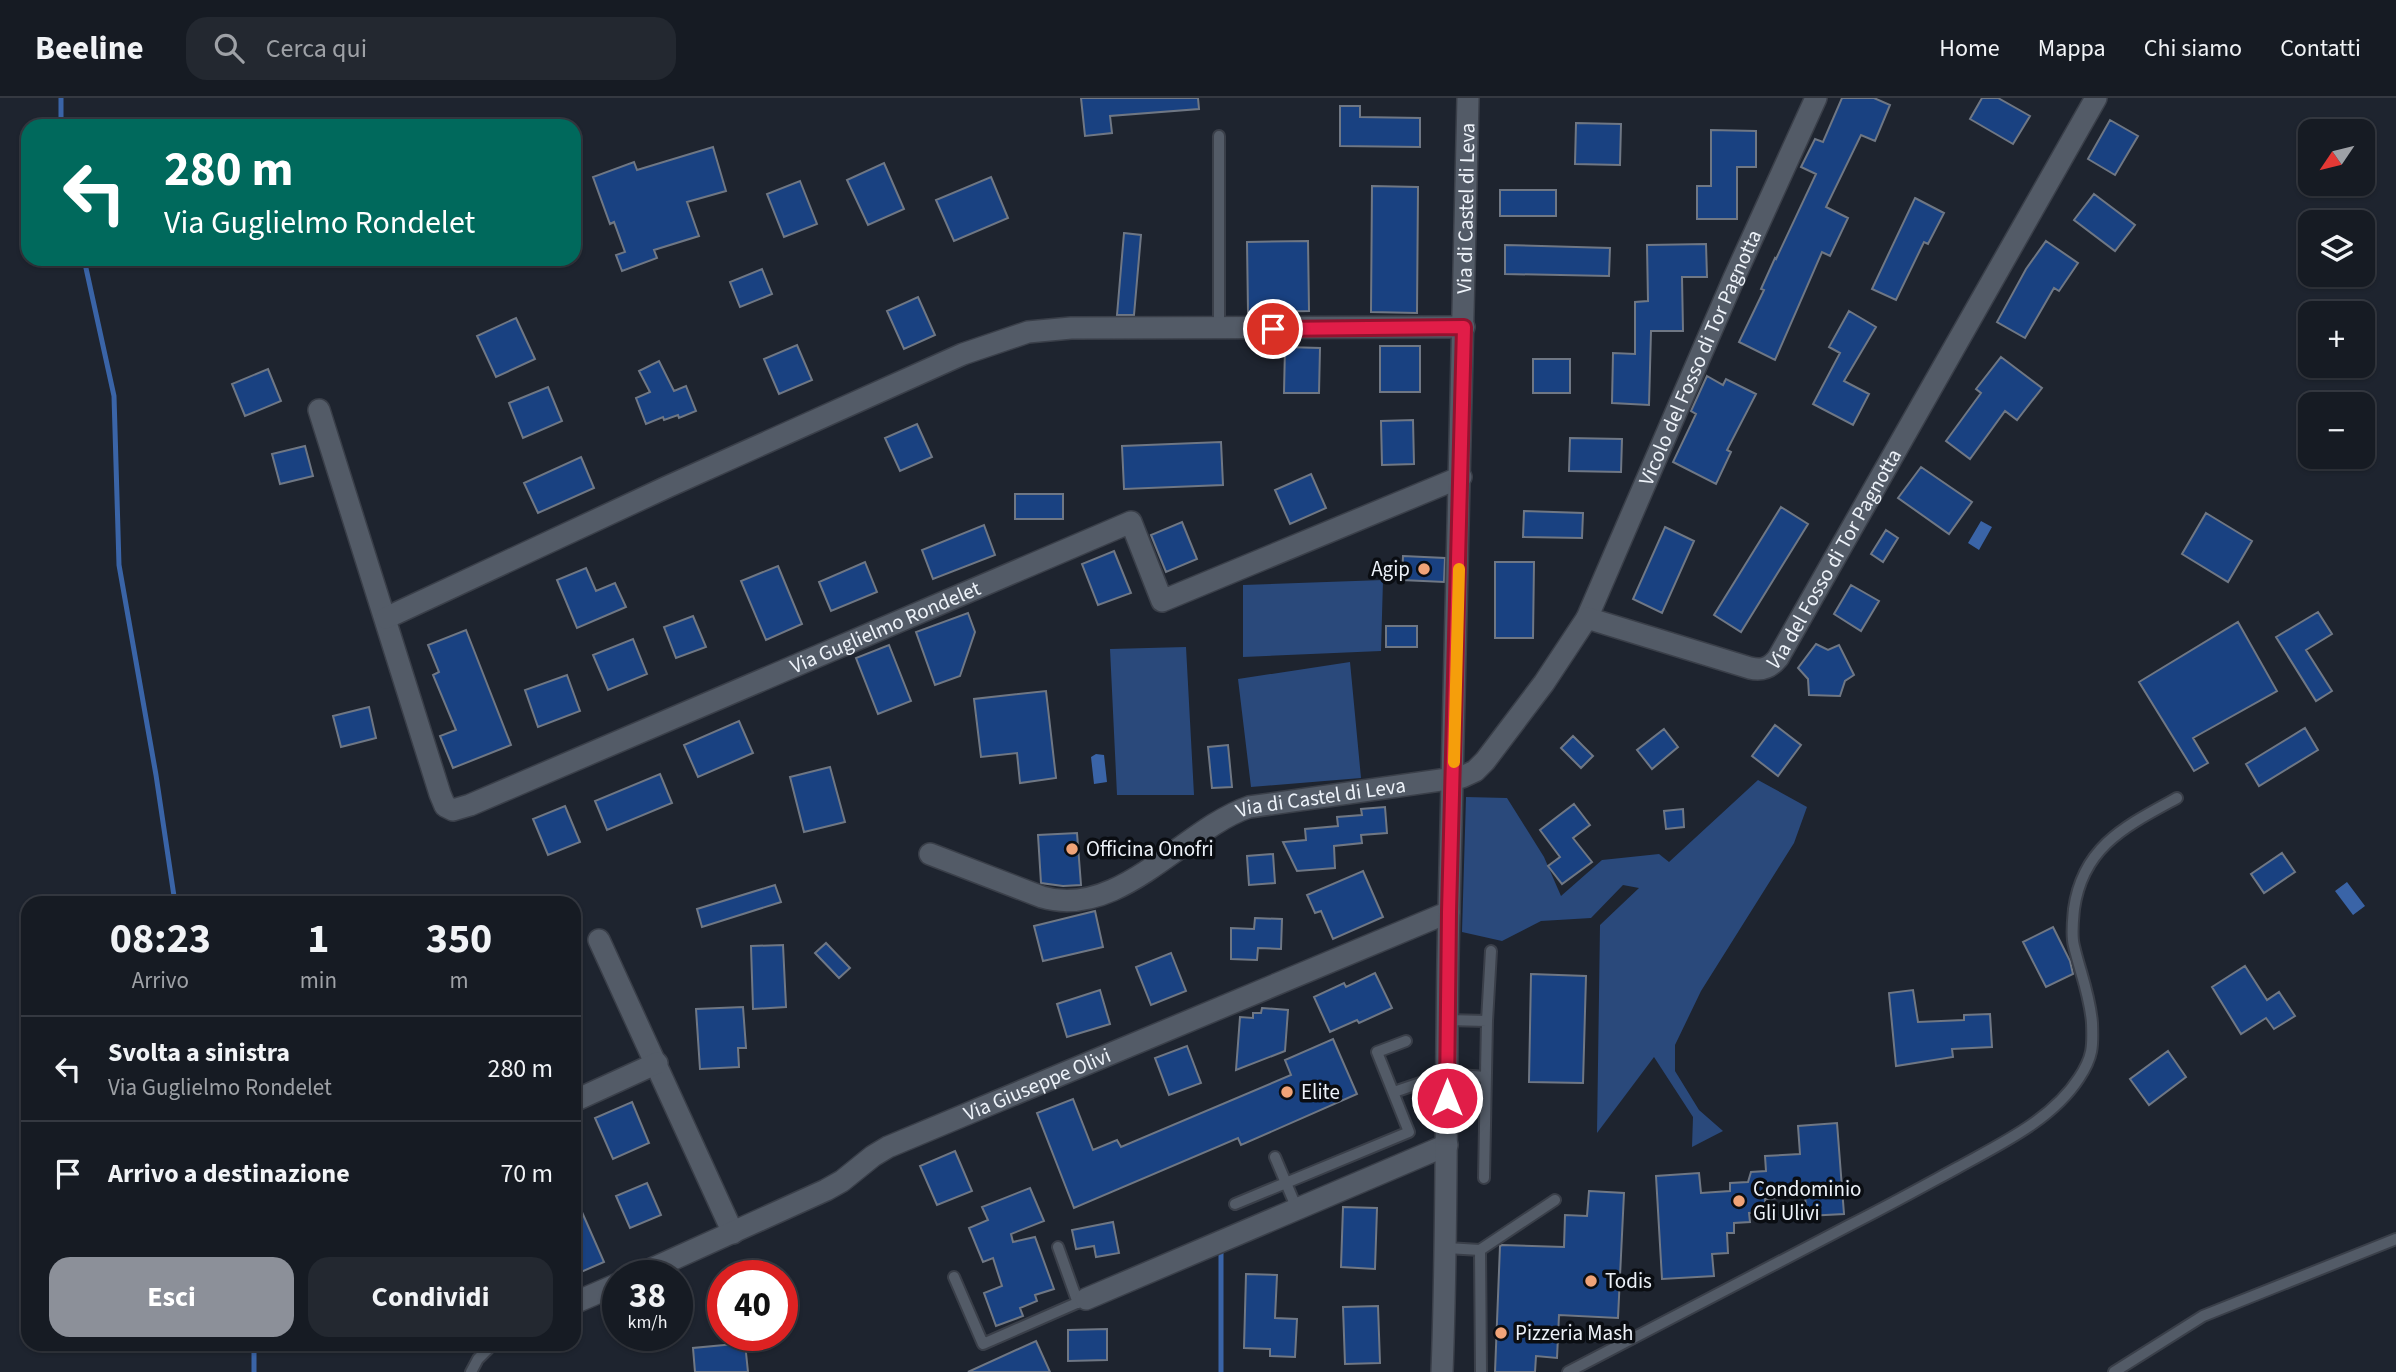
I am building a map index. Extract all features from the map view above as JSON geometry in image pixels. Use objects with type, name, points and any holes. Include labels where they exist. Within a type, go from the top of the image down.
[{"type":"street","name":"Via di Castel di Leva","points":[[1442,1372],[1447,1248],[1447,1020],[1468,98]]},
{"type":"street","name":"Vicolo del Fosso di Tor Pagnotta","points":[[1587,618],[1734,278],[1816,98]]},
{"type":"street","name":"Via del Fosso di Tor Pagnotta","points":[[1587,618],[1750,668],[1761,669],[1772,665],[2096,98]]},
{"type":"street","points":[[386,618],[850,403],[985,345],[1028,332],[1051,329],[1464,327]]},
{"type":"street","name":"Via Guglielmo Rondelet","points":[[319,410],[440,794],[445,806],[453,810],[1131,522],[1162,601],[1461,477]]},
{"type":"street","points":[[1453,780],[1471,774],[1485,761],[1544,683],[1587,618]]},
{"type":"street","name":"Via di Castel di Leva","points":[[930,854],[1042,897],[1063,902],[1074,901],[1108,891],[1128,881],[1226,817],[1249,807],[1453,780]]},
{"type":"street","name":"Via Giuseppe Olivi","points":[[672,1260],[842,1181],[888,1147],[1449,912]]},
{"type":"street","points":[[599,940],[733,1233]]},
{"type":"street","points":[[581,1098],[657,1063]]},
{"type":"street","points":[[1082,1301],[1447,1146]]},
{"type":"street","points":[[581,1300],[602,1291]]},
{"type":"lane","points":[[1219,136],[1219,329]]},
{"type":"lane","points":[[1568,1372],[1916,1191],[2009,1139],[2055,1105],[2079,1078],[2093,1050],[2091,1010],[2073,943],[2073,915],[2078,886],[2086,867],[2105,845],[2126,827],[2177,799]]},
{"type":"lane","points":[[1484,1178],[1485,1077],[1491,951]]},
{"type":"lane","points":[[1447,1020],[1487,1021]]},
{"type":"lane","points":[[1235,1204],[1409,1132],[1377,1052],[1406,1041]]},
{"type":"lane","points":[[1394,1092],[1447,1074],[1485,1077]]},
{"type":"lane","points":[[1275,1157],[1297,1209]]},
{"type":"lane","points":[[1447,1248],[1480,1250],[1555,1200]]},
{"type":"lane","points":[[2114,1372],[2203,1317],[2396,1239]]},
{"type":"lane","points":[[954,1278],[983,1344],[1082,1301],[1058,1247]]},
{"type":"lane","points":[[1480,1250],[1481,1372]]},
{"type":"lane","points":[[471,1372],[486,1351]]},
{"type":"shaded area","points":[[1981,521],[1992,527],[1979,550],[1968,543]]},
{"type":"shaded area","points":[[1383,580],[1381,651],[1243,657],[1243,585]]},
{"type":"shaded area","points":[[1186,647],[1194,795],[1117,795],[1110,649]]},
{"type":"shaded area","points":[[1350,662],[1361,778],[1251,787],[1238,679]]},
{"type":"shaded area","points":[[1096,754],[1104,755],[1107,782],[1094,784],[1091,757]]},
{"type":"shaded area","points":[[1758,780],[1807,807],[1794,843],[1701,991],[1675,1045],[1675,1071],[1699,1110],[1723,1131],[1692,1147],[1693,1117],[1654,1057],[1597,1133],[1600,925],[1639,888],[1623,885],[1591,918],[1541,921],[1502,941],[1462,932],[1466,797],[1507,798],[1544,857],[1561,896],[1602,860],[1659,854],[1669,862]]},
{"type":"shaded area","points":[[2347,882],[2365,906],[2353,915],[2335,891]]},
{"type":"building","points":[[1081,98],[1198,98],[1199,109],[1110,116],[1112,133],[1085,136]]},
{"type":"building","points":[[1842,98],[1874,98],[1890,105],[1875,141],[1861,135],[1826,207],[1848,218],[1830,256],[1822,252],[1775,360],[1739,342],[1764,290],[1761,289],[1775,258],[1816,174],[1801,167],[1815,139],[1823,142]]},
{"type":"building","points":[[1982,98],[1998,98],[2030,116],[2013,144],[1970,119]]},
{"type":"building","points":[[1340,106],[1360,106],[1360,117],[1420,118],[1420,147],[1340,146]]},
{"type":"building","points":[[2110,120],[2138,136],[2115,175],[2088,159]]},
{"type":"building","points":[[1576,123],[1621,124],[1620,165],[1575,164]]},
{"type":"building","points":[[1711,130],[1756,131],[1756,167],[1737,167],[1737,219],[1697,219],[1697,186],[1711,186]]},
{"type":"building","points":[[713,147],[726,191],[687,202],[699,236],[654,250],[657,258],[622,271],[616,255],[625,252],[614,222],[610,224],[593,177],[634,162],[637,170]]},
{"type":"building","points":[[884,163],[904,209],[868,225],[847,180]]},
{"type":"building","points":[[991,177],[1008,218],[954,241],[936,200]]},
{"type":"building","points":[[800,181],[817,224],[784,237],[767,194]]},
{"type":"building","points":[[1372,186],[1418,187],[1417,313],[1371,312]]},
{"type":"building","points":[[1500,190],[1556,190],[1556,216],[1500,216]]},
{"type":"building","points":[[2094,194],[2135,225],[2115,251],[2074,220]]},
{"type":"building","points":[[1915,198],[1944,213],[1928,244],[1924,242],[1896,300],[1872,289]]},
{"type":"building","points":[[1124,233],[1141,235],[1134,315],[1117,315]]},
{"type":"building","points":[[1308,241],[1309,311],[1248,312],[1247,242]]},
{"type":"building","points":[[2046,241],[2078,263],[2059,291],[2054,288],[2025,338],[1997,322],[2026,269]]},
{"type":"building","points":[[1706,244],[1707,277],[1682,277],[1683,331],[1651,331],[1649,405],[1612,403],[1613,353],[1635,354],[1635,302],[1648,301],[1647,245]]},
{"type":"building","points":[[1505,245],[1610,248],[1609,276],[1505,274]]},
{"type":"building","points":[[762,269],[772,294],[740,307],[730,282]]},
{"type":"building","points":[[918,297],[935,335],[904,349],[887,311]]},
{"type":"building","points":[[1849,311],[1876,327],[1844,381],[1869,394],[1853,425],[1813,404],[1840,353],[1829,347]]},
{"type":"building","points":[[516,318],[535,359],[496,377],[477,336]]},
{"type":"building","points":[[797,345],[812,380],[779,394],[764,359]]},
{"type":"building","points":[[1380,346],[1420,346],[1420,392],[1380,392]]},
{"type":"building","points":[[1285,347],[1320,348],[1319,393],[1284,393]]},
{"type":"building","points":[[2001,357],[2042,388],[2017,420],[2005,411],[1970,459],[1946,441],[1981,393],[1976,389]]},
{"type":"building","points":[[1533,359],[1570,359],[1570,393],[1533,393]]},
{"type":"building","points":[[659,361],[674,391],[686,386],[696,411],[679,418],[678,415],[664,420],[663,417],[646,424],[636,398],[650,392],[639,371]]},
{"type":"building","points":[[268,369],[281,401],[245,416],[232,384]]},
{"type":"building","points":[[1707,376],[1723,385],[1726,379],[1756,394],[1727,450],[1731,452],[1716,484],[1673,462],[1696,414],[1691,411]]},
{"type":"building","points":[[548,387],[562,421],[523,438],[509,403]]},
{"type":"building","points":[[1413,420],[1414,464],[1382,465],[1381,421]]},
{"type":"building","points":[[917,424],[932,457],[900,471],[885,438]]},
{"type":"building","points":[[1570,438],[1622,439],[1621,472],[1569,471]]},
{"type":"building","points":[[1221,442],[1223,485],[1124,489],[1122,446]]},
{"type":"building","points":[[305,446],[313,476],[280,484],[272,454]]},
{"type":"building","points":[[581,457],[594,488],[538,513],[524,483]]},
{"type":"building","points":[[1921,467],[1972,502],[1949,534],[1898,498]]},
{"type":"building","points":[[1311,474],[1326,508],[1290,524],[1275,490]]},
{"type":"building","points":[[1015,494],[1063,494],[1063,519],[1015,519]]},
{"type":"building","points":[[1781,507],[1808,524],[1741,632],[1714,615]]},
{"type":"building","points":[[1524,511],[1583,513],[1582,538],[1523,537]]},
{"type":"building","points":[[2206,513],[2252,541],[2228,582],[2182,554]]},
{"type":"building","points":[[1182,522],[1197,559],[1166,572],[1151,535]]},
{"type":"building","points":[[984,525],[995,555],[933,579],[922,550]]},
{"type":"building","points":[[1665,527],[1694,541],[1662,613],[1633,599]]},
{"type":"building","points":[[1886,530],[1898,538],[1883,562],[1871,554]]},
{"type":"building","points":[[1114,551],[1131,593],[1098,605],[1082,564]]},
{"type":"building","name":"Agip","points":[[1403,556],[1445,558],[1444,582],[1402,580]]},
{"type":"building","points":[[865,562],[877,592],[831,611],[819,582]]},
{"type":"building","points":[[1495,562],[1534,562],[1533,638],[1495,638]]},
{"type":"building","points":[[778,566],[802,624],[766,640],[741,581]]},
{"type":"building","points":[[586,568],[596,591],[615,583],[626,607],[577,628],[557,580]]},
{"type":"building","points":[[1851,585],[1879,601],[1861,631],[1834,614]]},
{"type":"building","points":[[2318,612],[2332,634],[2306,650],[2332,691],[2316,701],[2276,637]]},
{"type":"building","points":[[968,613],[975,632],[960,676],[935,685],[916,632]]},
{"type":"building","points":[[693,616],[706,647],[676,658],[664,627]]},
{"type":"building","points":[[2238,622],[2277,691],[2193,738],[2208,763],[2194,771],[2139,682]]},
{"type":"building","points":[[1386,626],[1417,626],[1417,647],[1386,647]]},
{"type":"building","points":[[466,630],[511,745],[453,768],[440,736],[456,730],[433,675],[439,672],[428,645]]},
{"type":"building","points":[[633,639],[647,674],[608,690],[593,655]]},
{"type":"building","points":[[1816,644],[1828,650],[1839,645],[1854,675],[1845,681],[1840,696],[1809,695],[1808,679],[1798,668]]},
{"type":"building","points":[[889,645],[911,701],[878,714],[856,658]]},
{"type":"building","points":[[567,675],[580,711],[538,727],[525,690]]},
{"type":"building","points":[[1046,691],[1056,778],[1020,783],[1017,753],[981,757],[974,699]]},
{"type":"building","points":[[369,707],[376,738],[341,747],[333,716]]},
{"type":"building","points":[[739,721],[753,753],[698,777],[684,745]]},
{"type":"building","points":[[1775,725],[1801,745],[1778,776],[1752,756]]},
{"type":"building","points":[[2305,728],[2318,750],[2259,786],[2246,764]]},
{"type":"building","points":[[1664,729],[1678,747],[1652,769],[1637,750]]},
{"type":"building","points":[[1573,736],[1593,756],[1581,768],[1561,748]]},
{"type":"building","points":[[1228,745],[1232,787],[1212,788],[1208,747]]},
{"type":"building","points":[[830,767],[845,822],[804,832],[790,777]]},
{"type":"building","points":[[660,774],[672,803],[607,830],[595,801]]},
{"type":"building","points":[[1574,804],[1590,825],[1573,838],[1592,862],[1562,884],[1548,866],[1560,857],[1540,830]]},
{"type":"building","points":[[565,806],[580,842],[548,855],[533,819]]},
{"type":"building","points":[[1385,807],[1387,833],[1361,835],[1362,843],[1334,846],[1335,868],[1297,871],[1283,842],[1306,840],[1305,829],[1338,826],[1337,817],[1362,815],[1361,809]]},
{"type":"building","points":[[1683,809],[1684,827],[1666,829],[1664,811]]},
{"type":"building","points":[[1077,833],[1081,885],[1041,883],[1038,835]]},
{"type":"building","points":[[2282,853],[2295,872],[2264,893],[2251,874]]},
{"type":"building","points":[[1273,854],[1275,883],[1249,885],[1247,856]]},
{"type":"building","points":[[1363,871],[1383,917],[1333,939],[1321,911],[1315,913],[1307,895]]},
{"type":"building","points":[[775,885],[781,902],[702,927],[697,909]]},
{"type":"building","points":[[1095,911],[1103,947],[1043,961],[1034,926]]},
{"type":"building","points":[[1255,918],[1282,919],[1281,949],[1258,948],[1257,960],[1231,959],[1231,928],[1254,929]]},
{"type":"building","points":[[2053,927],[2070,961],[2073,974],[2046,987],[2023,942]]},
{"type":"building","points":[[826,943],[850,968],[839,978],[815,953]]},
{"type":"building","points":[[783,945],[786,1007],[753,1009],[751,946]]},
{"type":"building","points":[[1171,953],[1186,991],[1151,1005],[1136,967]]},
{"type":"building","points":[[2245,966],[2267,1000],[2279,992],[2295,1016],[2274,1029],[2266,1018],[2241,1034],[2212,987]]},
{"type":"building","points":[[1375,973],[1392,1008],[1330,1032],[1314,997],[1344,983],[1346,987]]},
{"type":"building","points":[[1531,974],[1586,976],[1583,1083],[1529,1082]]},
{"type":"building","points":[[1100,990],[1110,1024],[1067,1037],[1057,1004]]},
{"type":"building","points":[[1913,990],[1918,1022],[1964,1020],[1964,1015],[1990,1014],[1992,1047],[1952,1049],[1953,1057],[1896,1066],[1889,993]]},
{"type":"building","points":[[743,1007],[746,1048],[738,1048],[739,1067],[700,1069],[696,1009]]},
{"type":"building","points":[[1262,1008],[1288,1010],[1285,1051],[1236,1070],[1240,1017],[1253,1018],[1253,1013],[1261,1013]]},
{"type":"building","points":[[1333,1039],[1357,1094],[1241,1145],[1238,1138],[1074,1208],[1037,1113],[1073,1099],[1093,1150],[1117,1140],[1121,1147],[1291,1075],[1285,1060]]},
{"type":"building","points":[[1187,1046],[1201,1083],[1169,1095],[1155,1058]]},
{"type":"building","points":[[2168,1051],[2186,1077],[2149,1105],[2130,1079]]},
{"type":"building","points":[[632,1102],[649,1143],[613,1159],[595,1118]]},
{"type":"building","name":"Condominio Gli Ulivi","points":[[1837,1123],[1844,1214],[1807,1216],[1805,1196],[1765,1199],[1766,1212],[1749,1213],[1750,1222],[1734,1223],[1734,1233],[1727,1233],[1728,1253],[1712,1254],[1714,1276],[1662,1279],[1656,1176],[1699,1173],[1701,1193],[1730,1191],[1730,1183],[1748,1182],[1751,1172],[1766,1171],[1765,1156],[1800,1154],[1798,1126]]},
{"type":"building","points":[[955,1151],[972,1191],[937,1205],[920,1166]]},
{"type":"building","points":[[647,1183],[661,1215],[630,1228],[616,1196]]},
{"type":"building","points":[[1030,1188],[1044,1221],[1011,1234],[1013,1242],[1035,1237],[1054,1289],[1035,1295],[1037,1301],[1020,1308],[1023,1316],[996,1326],[984,1293],[1002,1286],[993,1258],[983,1262],[969,1228],[988,1220],[982,1207]]},
{"type":"building","points":[[1589,1191],[1624,1193],[1618,1318],[1559,1315],[1557,1358],[1536,1356],[1535,1372],[1495,1372],[1500,1246],[1564,1247],[1565,1215],[1587,1216]]},
{"type":"building","points":[[1343,1207],[1377,1208],[1375,1269],[1341,1267]]},
{"type":"building","points":[[581,1210],[603,1260],[581,1272]]},
{"type":"building","points":[[1113,1222],[1119,1253],[1096,1257],[1094,1246],[1076,1249],[1072,1230]]},
{"type":"building","points":[[1246,1274],[1277,1275],[1275,1318],[1297,1319],[1295,1357],[1270,1356],[1270,1349],[1244,1348]]},
{"type":"building","points":[[1378,1306],[1380,1363],[1345,1364],[1343,1307]]},
{"type":"building","points":[[1107,1329],[1107,1360],[1068,1361],[1068,1330]]},
{"type":"building","points":[[1036,1341],[1050,1372],[968,1372]]},
{"type":"building","points":[[707,1347],[707,1351],[746,1351],[748,1372],[695,1372],[693,1348]]},
{"type":"waterway","points":[[61,98],[61,119]]},
{"type":"waterway","points":[[86,266],[114,396],[119,565],[156,775],[174,896]]},
{"type":"waterway","points":[[1221,1252],[1221,1372]]},
{"type":"waterway","points":[[254,1351],[254,1372]]},
{"type":"slow traffic","points":[[1454,762],[1459,569]]},
{"type":"place","name":"Agip","points":[[1424,569]]},
{"type":"place","name":"Officina Onofri","points":[[1072,849]]},
{"type":"place","name":"Elite","points":[[1287,1092]]},
{"type":"place","name":"Condominio Gli Ulivi","points":[[1739,1201]]},
{"type":"place","name":"Todis","points":[[1591,1281]]},
{"type":"place","name":"Pizzeria Mash","points":[[1501,1333]]},
{"type":"route","points":[[1273,329],[1464,327],[1449,912],[1447,1098]]}]
